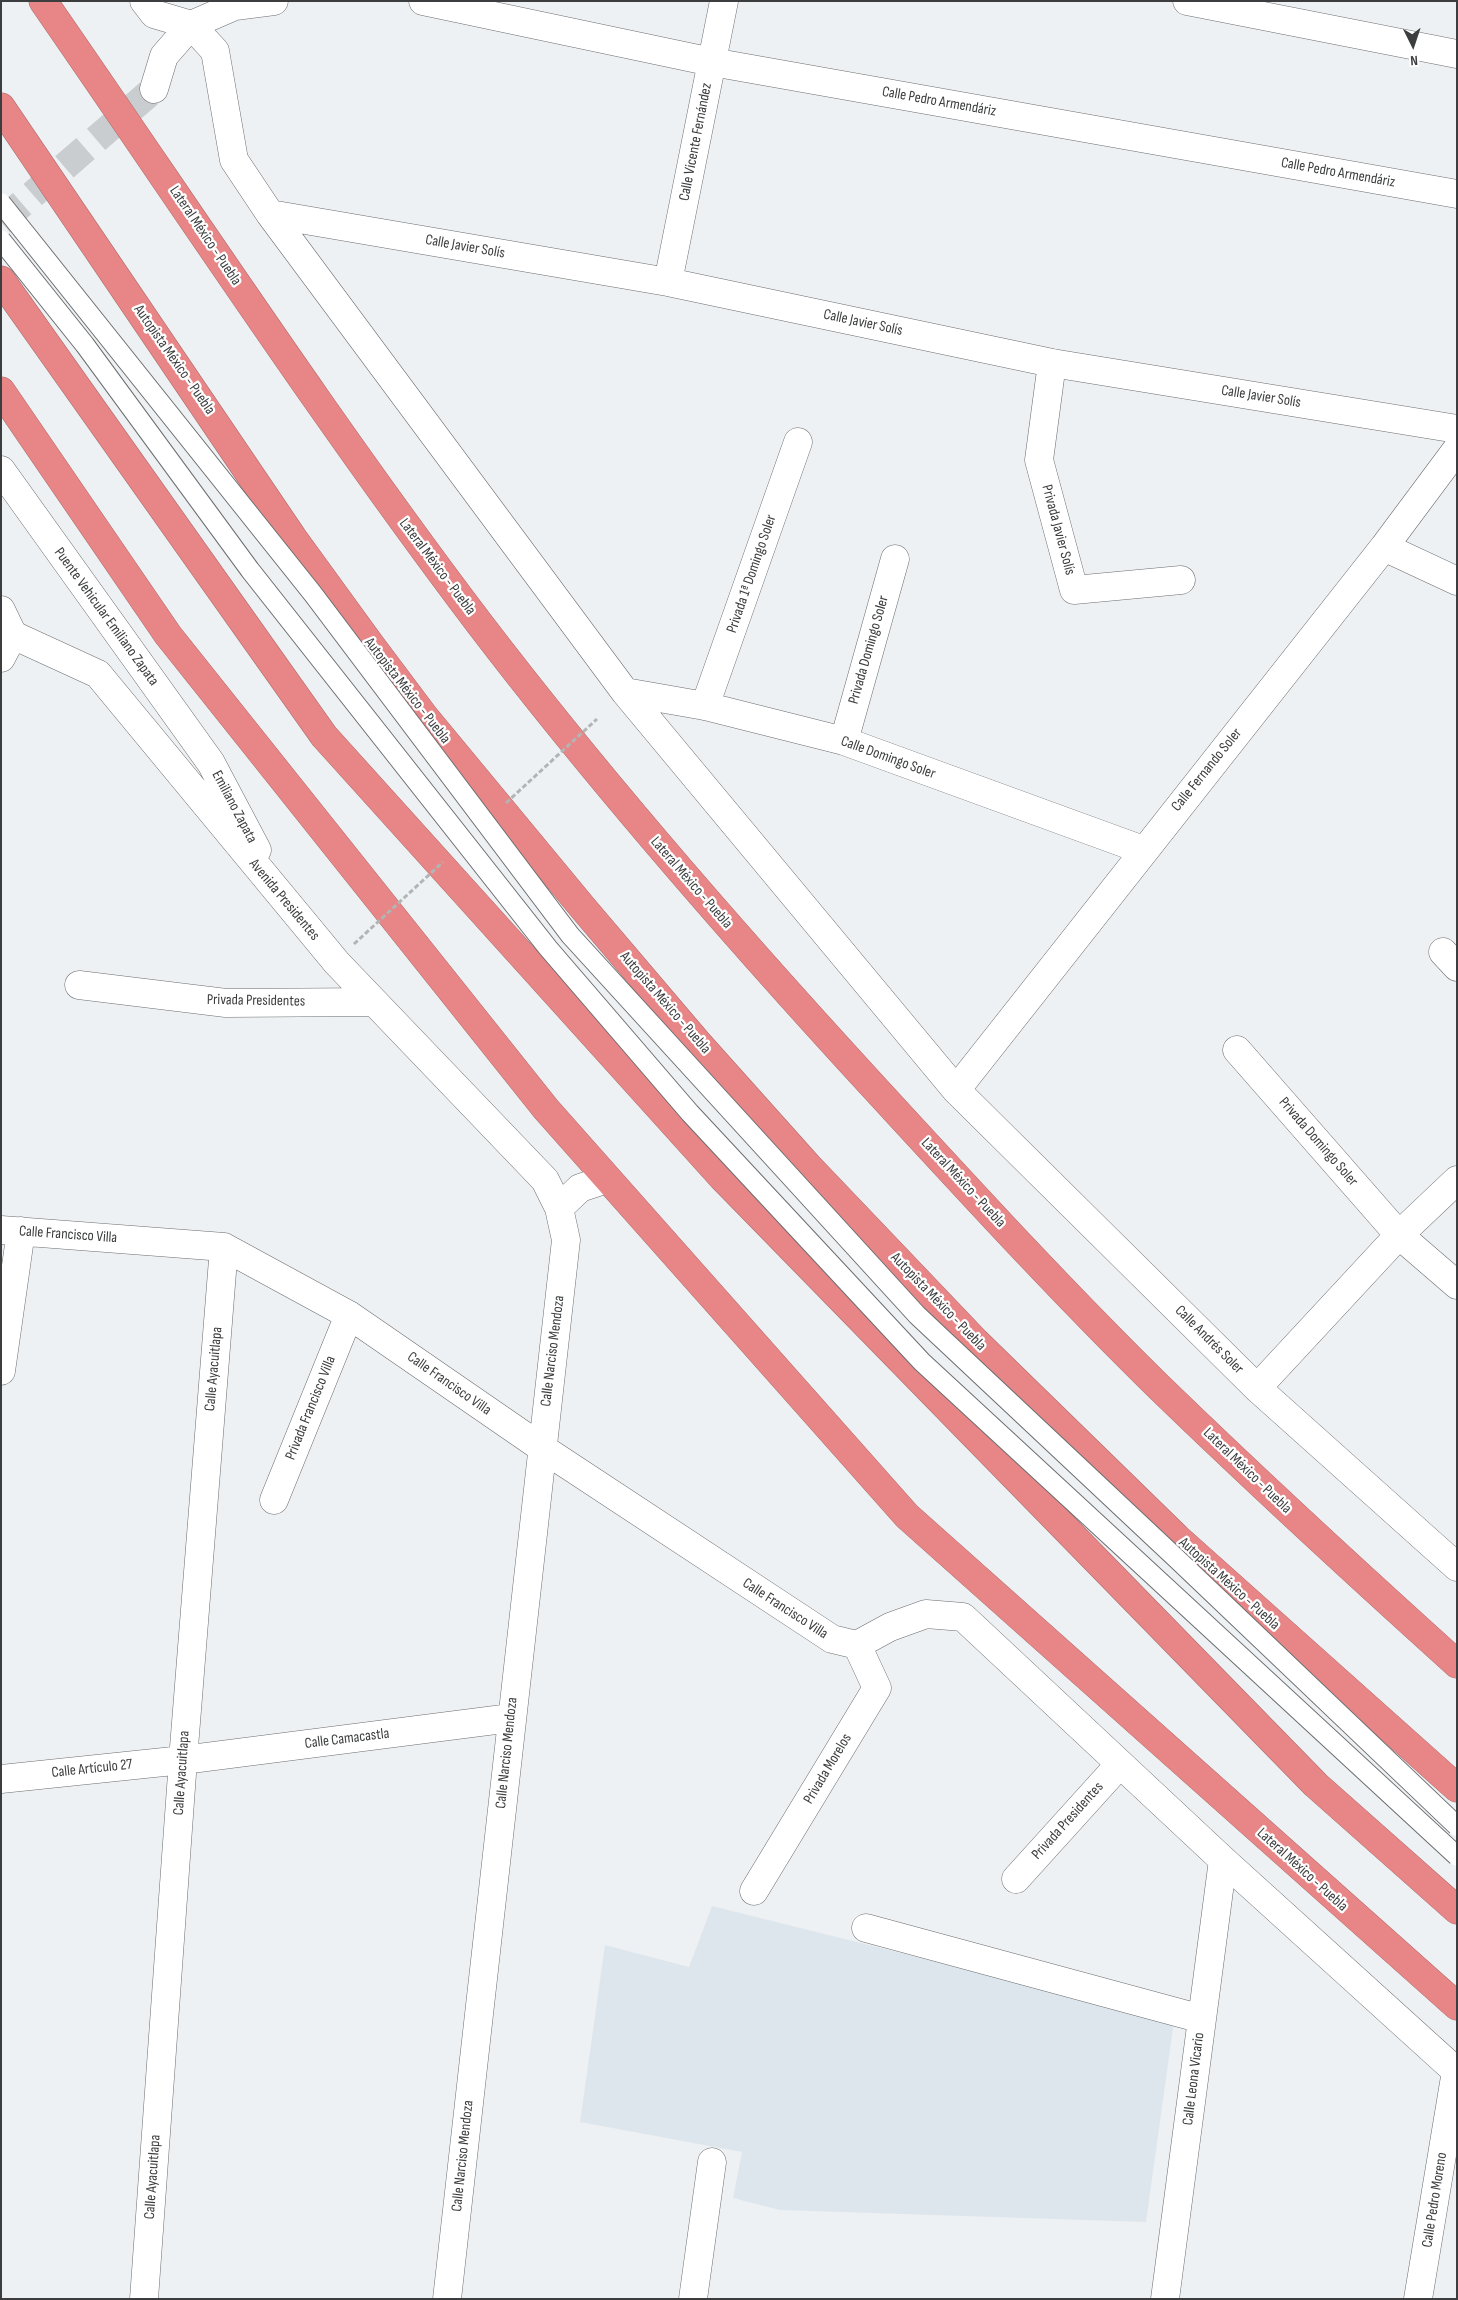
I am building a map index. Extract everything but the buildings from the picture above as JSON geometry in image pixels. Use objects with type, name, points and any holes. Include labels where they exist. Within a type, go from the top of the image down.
[{"type":"highway","name":"Lateral México - Puebla","points":[[43,1],[386,497],[482,627],[652,838],[765,969],[1061,1286],[1156,1383],[1316,1538],[1457,1664]]},
{"type":"highway","name":"Autopista México - Puebla","points":[[1,107],[293,538],[370,644],[430,724],[697,1042],[808,1166],[976,1342],[1177,1538],[1457,1788]]},
{"type":"highway","points":[[1,280],[324,736],[722,1177],[1316,1785],[1457,1910]]},
{"type":"highway","name":"Lateral México - Puebla","points":[[1,391],[168,635],[546,1109],[907,1516],[1457,2006]]},
{"type":"street","points":[[144,1],[154,14],[191,25]]},
{"type":"street","points":[[154,89],[164,56],[191,25],[235,6],[274,1]]},
{"type":"street","name":"Calle Pedro Armendáriz","points":[[423,1],[712,62],[1457,194]]},
{"type":"street","name":"Calle Vicente Fernández","points":[[668,282],[724,1]]},
{"type":"street","points":[[1187,1],[1457,54]]},
{"type":"street","name":"Calle Andrés Soler","points":[[191,25],[215,51],[234,160],[270,214],[625,692],[956,1090],[1257,1388],[1399,1235],[1457,1180]]},
{"type":"street","name":"Calle Javier Solís","points":[[270,214],[668,282],[1052,363],[1457,429]]},
{"type":"street","name":"Privada Javier Solís","points":[[1052,363],[1039,460],[1074,590],[1181,580]]},
{"type":"street","name":"Privada 1ª Domingo Soler","points":[[705,706],[798,442]]},
{"type":"street","name":"Calle Fernando Soler","points":[[956,1090],[1143,850],[1384,547],[1457,449]]},
{"type":"street","name":"Puente Vehicular Emiliano Zapata","points":[[1,470],[211,763]]},
{"type":"street","points":[[1384,547],[1457,581]]},
{"type":"street","name":"Privada Domingo Soler","points":[[844,741],[895,559]]},
{"type":"street","name":"Avenida Presidentes","points":[[1,610],[7,646],[98,674],[337,963],[545,1180],[559,1208]]},
{"type":"street","name":"Calle Domingo Soler","points":[[625,692],[705,706],[844,741],[1143,850]]},
{"type":"street","name":"Emiliano Zapata","points":[[211,763],[286,903]]},
{"type":"street","name":"Privada Presidentes","points":[[79,985],[226,1003],[374,1002]]},
{"type":"street","name":"Privada Domingo Soler","points":[[1237,1050],[1399,1235]]},
{"type":"street","points":[[559,1208],[580,1188],[607,1178]]},
{"type":"street","name":"Calle Narciso Mendoza","points":[[447,2299],[566,1240],[559,1208]]},
{"type":"street","points":[[1,1371],[11,1230]]},
{"type":"street","name":"Calle Francisco Villa","points":[[11,1230],[224,1247],[349,1315],[542,1448],[832,1639],[857,1645]]},
{"type":"street","points":[[1399,1235],[1457,1285]]},
{"type":"street","name":"Calle Ayacuitlapa","points":[[144,2299],[183,1760],[224,1247]]},
{"type":"street","name":"Privada Francisco Villa","points":[[274,1500],[349,1315]]},
{"type":"street","points":[[1257,1388],[1457,1566]]},
{"type":"street","points":[[857,1645],[890,1627],[926,1614],[963,1617],[1223,1860],[1456,2071]]},
{"type":"street","name":"Privada Morelos","points":[[754,1890],[877,1688],[857,1645]]},
{"type":"street","name":"Calle Camacastla","points":[[183,1760],[511,1718]]},
{"type":"street","name":"Calle Artículo 27","points":[[1,1779],[183,1760]]},
{"type":"street","name":"Privada Presidentes","points":[[1016,1879],[1120,1764]]},
{"type":"street","name":"Calle Leona Vicario","points":[[1165,2299],[1223,1860]]},
{"type":"street","points":[[866,1928],[1202,2019]]},
{"type":"street","name":"Calle Pedro Moreno","points":[[1418,2299],[1456,2071]]},
{"type":"street","points":[[693,2299],[712,2162]]},
{"type":"lane","points":[[1,203],[312,594],[570,935],[916,1315],[1178,1560],[1457,1826]]},
{"type":"lane","points":[[1,240],[85,345],[250,570],[548,948],[690,1114],[922,1362],[1457,1856]]},
{"type":"shaded area","points":[[712,1906],[1174,2021],[1146,2222],[780,2210],[733,2198],[742,2152],[580,2122],[605,1945],[689,1967]]},
{"type":"tunnel","points":[[1,222],[154,89]]}]
